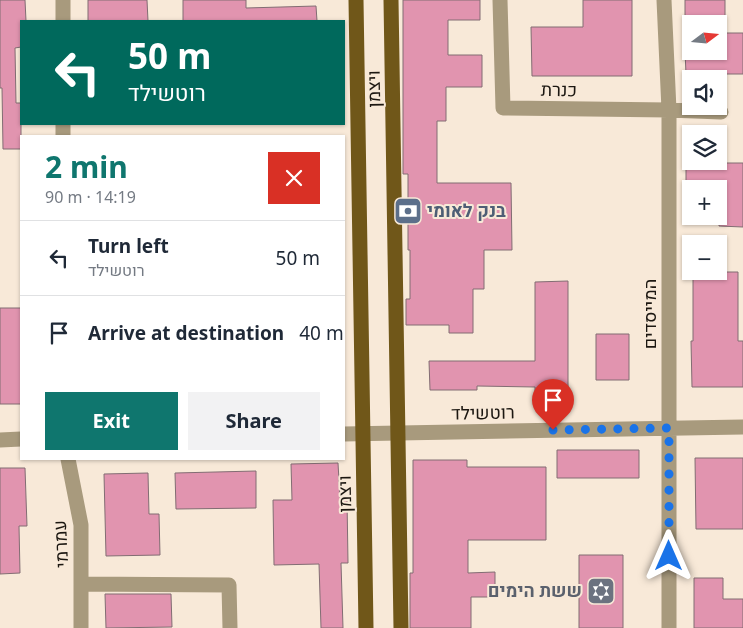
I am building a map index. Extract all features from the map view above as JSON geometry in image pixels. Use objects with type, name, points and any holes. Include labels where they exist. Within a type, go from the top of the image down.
[{"type":"main road","name":"ויצמן","points":[[356,0],[366,628]]},
{"type":"main road","name":"ויצמן","points":[[391,0],[400,628]]},
{"type":"street","points":[[63,0],[63,20]]},
{"type":"street","name":"כנרת","points":[[500,0],[503,108],[682,110]]},
{"type":"street","name":"המייסדים","points":[[664,0],[669,110],[670,628]]},
{"type":"street","name":"רוטשילד","points":[[345,434],[743,427]]},
{"type":"street","points":[[0,440],[20,440]]},
{"type":"street","name":"עמרמי","points":[[68,460],[81,525],[81,628]]},
{"type":"street","points":[[81,584],[229,585],[230,628]]},
{"type":"building","points":[[0,0],[25,0],[26,20],[20,20],[20,47],[15,48],[16,103],[20,103],[20,149],[3,149],[2,88],[0,88]]},
{"type":"building","points":[[88,0],[147,0],[148,20],[88,20]]},
{"type":"building","points":[[183,0],[246,0],[246,8],[316,6],[317,20],[183,20]]},
{"type":"building","points":[[403,0],[480,0],[480,20],[448,20],[448,55],[482,55],[482,87],[446,87],[446,121],[437,121],[437,183],[511,183],[512,250],[484,250],[484,289],[473,289],[473,333],[449,333],[449,325],[406,325],[406,299],[410,299],[410,250],[408,250],[408,174],[403,174]]},
{"type":"building","points":[[583,0],[632,0],[632,76],[532,76],[531,27],[583,27]]},
{"type":"building","points":[[685,0],[725,0],[725,15],[685,15]]},
{"type":"building","points":[[728,33],[743,33],[743,74],[727,74],[727,70],[686,70],[685,60],[728,60]]},
{"type":"building","points":[[727,163],[743,163],[743,227],[719,226],[727,225],[727,180],[686,180],[686,170],[727,170]]},
{"type":"building","points":[[727,272],[738,272],[738,341],[743,341],[743,387],[692,387],[691,341],[693,341],[693,280],[727,280]]},
{"type":"building","points":[[568,281],[568,391],[535,391],[535,387],[477,386],[477,390],[430,390],[429,361],[535,361],[535,282]]},
{"type":"building","points":[[0,308],[20,308],[20,404],[0,404]]},
{"type":"building","points":[[596,334],[629,334],[629,380],[596,380]]},
{"type":"building","points":[[557,450],[639,450],[639,478],[557,478]]},
{"type":"building","points":[[695,458],[743,458],[743,529],[696,529]]},
{"type":"building","points":[[413,460],[467,460],[467,467],[546,467],[546,540],[468,540],[468,573],[495,572],[495,597],[471,597],[471,628],[410,628],[410,573],[413,573]]},
{"type":"building","points":[[338,463],[340,498],[347,498],[348,563],[341,563],[343,628],[321,628],[319,564],[274,565],[273,500],[292,500],[291,464]]},
{"type":"building","points":[[0,468],[25,468],[27,526],[19,526],[20,573],[0,574]]},
{"type":"building","points":[[256,471],[256,508],[176,509],[175,473]]},
{"type":"building","points":[[148,473],[149,514],[159,514],[160,555],[106,556],[104,474]]},
{"type":"building","name":"ששת הימים","points":[[579,555],[623,555],[623,628],[579,628]]},
{"type":"building","points":[[694,578],[723,578],[723,599],[743,599],[743,628],[694,628]]},
{"type":"building","points":[[105,594],[171,594],[172,627],[106,628]]},
{"type":"place","name":"בנק לאומי","points":[[408,211]]},
{"type":"place","name":"ששת הימים","points":[[601,591]]},
{"type":"route","points":[[553,430],[669,428],[669,556]]}]
